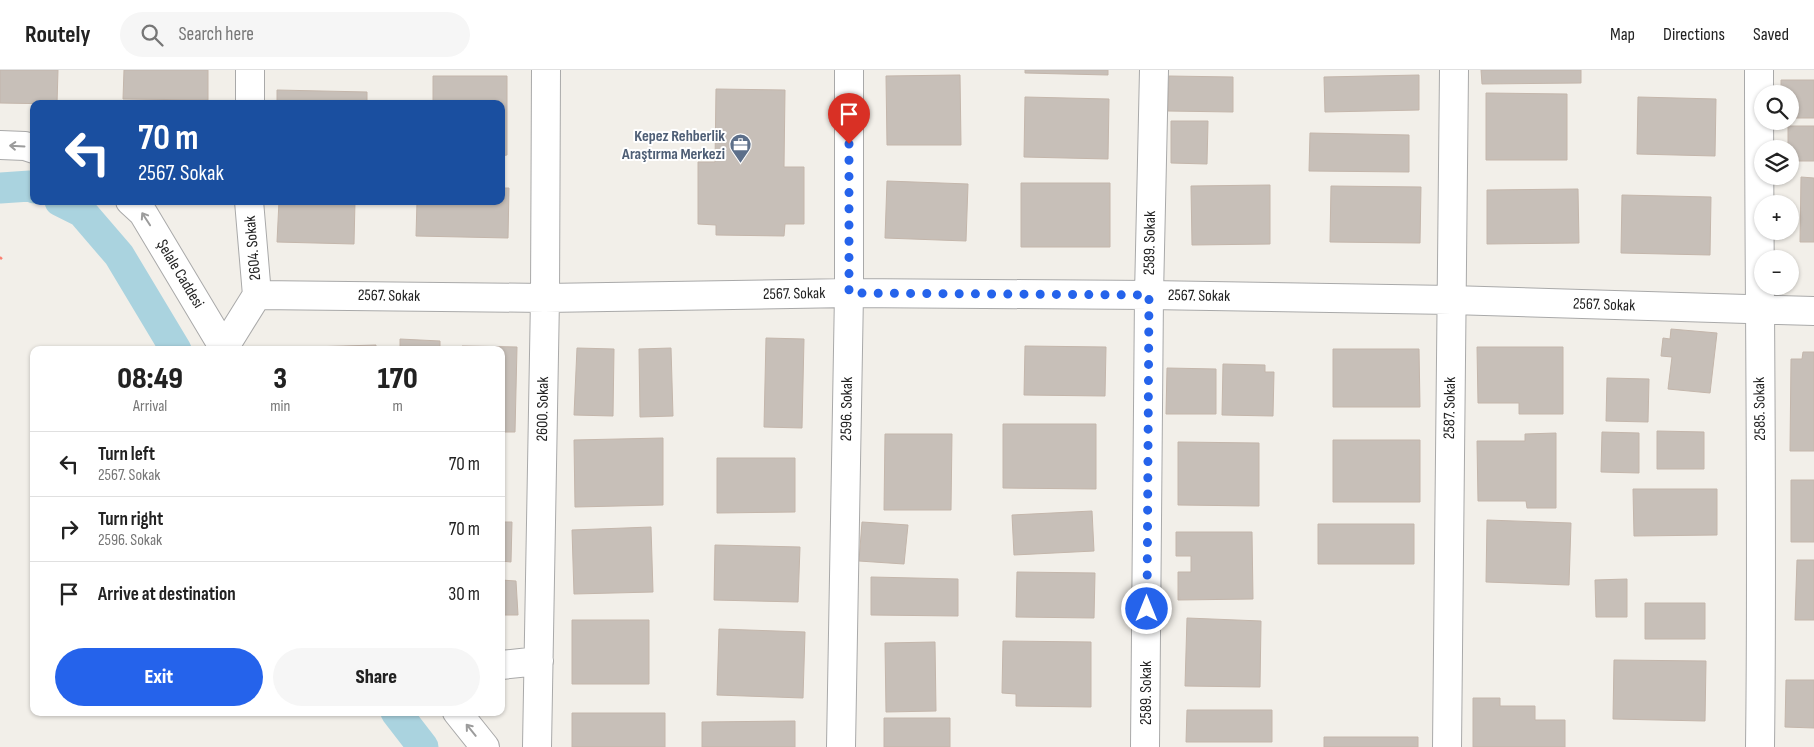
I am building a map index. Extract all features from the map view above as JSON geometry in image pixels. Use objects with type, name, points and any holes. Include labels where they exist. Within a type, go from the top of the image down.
[{"type":"street","points":[[250,70],[250,100]]},
{"type":"street","name":"2600. Sokak","points":[[537,747],[545,298],[546,70]]},
{"type":"street","name":"2596. Sokak","points":[[841,747],[849,293],[849,70]]},
{"type":"street","name":"2589. Sokak","points":[[1146,747],[1149,295],[1154,70]]},
{"type":"street","name":"2587. Sokak","points":[[1447,747],[1454,70]]},
{"type":"street","name":"2585. Sokak","points":[[1759,70],[1762,601],[1760,747]]},
{"type":"street","points":[[0,145],[30,148]]},
{"type":"street","name":"Şelale Caddesi","points":[[134,205],[143,213],[223,346]]},
{"type":"street","name":"2604. Sokak","points":[[249,205],[257,295]]},
{"type":"street","name":"2567. Sokak","points":[[257,295],[545,298],[849,293],[1149,295],[1451,300],[1814,311]]},
{"type":"street","points":[[227,346],[257,295]]},
{"type":"street","points":[[505,665],[539,661]]},
{"type":"street","points":[[460,716],[485,747]]},
{"type":"building","points":[[0,70],[58,70],[57,100],[30,100],[30,104],[0,103]]},
{"type":"building","points":[[124,70],[208,70],[208,100],[123,99]]},
{"type":"building","points":[[1025,70],[1108,70],[1108,75],[1025,73]]},
{"type":"building","points":[[1481,70],[1581,70],[1581,83],[1482,84]]},
{"type":"building","points":[[960,75],[961,145],[887,145],[886,76]]},
{"type":"building","points":[[1419,75],[1419,110],[1325,112],[1324,77]]},
{"type":"building","points":[[433,76],[507,76],[507,155],[505,155],[505,100],[433,100]]},
{"type":"building","points":[[1169,76],[1233,77],[1233,112],[1168,111]]},
{"type":"building","points":[[1781,80],[1814,80],[1814,118],[1799,118],[1799,85],[1781,85]]},
{"type":"building","name":"Kepez Rehberlik Araştırma Merkezi","points":[[716,89],[785,90],[784,167],[804,167],[804,224],[785,224],[784,236],[716,235],[716,225],[698,224],[698,162],[715,162]]},
{"type":"building","points":[[277,90],[367,92],[367,100],[277,100]]},
{"type":"building","points":[[1486,93],[1567,94],[1567,160],[1486,160]]},
{"type":"building","points":[[1025,97],[1109,99],[1108,159],[1024,157]]},
{"type":"building","points":[[1638,97],[1716,99],[1715,156],[1637,154]]},
{"type":"building","points":[[1171,121],[1208,121],[1207,164],[1171,163]]},
{"type":"building","points":[[1799,126],[1814,126],[1814,161],[1799,161],[1799,140],[1788,140],[1788,130],[1799,130]]},
{"type":"building","points":[[1310,133],[1409,135],[1409,172],[1309,171]]},
{"type":"building","points":[[1801,177],[1814,178],[1814,242],[1800,242]]},
{"type":"building","points":[[887,181],[968,184],[966,241],[885,238]]},
{"type":"building","points":[[1021,183],[1110,183],[1110,247],[1021,247]]},
{"type":"building","points":[[1270,185],[1270,244],[1192,245],[1191,186]]},
{"type":"building","points":[[1331,186],[1421,187],[1420,243],[1330,242]]},
{"type":"building","points":[[505,188],[509,188],[508,238],[416,236],[417,205],[505,205]]},
{"type":"building","points":[[1578,189],[1579,243],[1487,244],[1487,190]]},
{"type":"building","points":[[1622,195],[1711,197],[1710,255],[1621,253]]},
{"type":"building","points":[[279,205],[355,205],[354,244],[277,242]]},
{"type":"building","points":[[1671,329],[1717,333],[1710,393],[1668,389],[1672,357],[1661,356],[1663,338],[1670,339]]},
{"type":"building","points":[[766,338],[804,339],[802,428],[764,427]]},
{"type":"building","points":[[400,339],[440,341],[440,346],[400,346]]},
{"type":"building","points":[[376,345],[376,346],[344,346]]},
{"type":"building","points":[[1025,346],[1106,347],[1105,396],[1024,395]]},
{"type":"building","points":[[505,347],[517,347],[515,432],[505,432]]},
{"type":"building","points":[[1477,347],[1563,347],[1563,414],[1519,414],[1519,403],[1478,403]]},
{"type":"building","points":[[577,348],[614,349],[613,416],[574,415]]},
{"type":"building","points":[[671,348],[673,416],[640,417],[639,349]]},
{"type":"building","points":[[1333,349],[1419,349],[1420,407],[1333,407]]},
{"type":"building","points":[[1803,352],[1814,352],[1814,451],[1790,451],[1791,359],[1802,359]]},
{"type":"building","points":[[1223,364],[1265,365],[1265,372],[1274,372],[1273,416],[1222,415]]},
{"type":"building","points":[[1167,368],[1216,369],[1216,414],[1166,414]]},
{"type":"building","points":[[1607,378],[1649,379],[1648,422],[1606,421]]},
{"type":"building","points":[[1003,424],[1096,424],[1096,489],[1003,488]]},
{"type":"building","points":[[1657,431],[1704,432],[1704,469],[1657,469]]},
{"type":"building","points":[[1602,432],[1639,433],[1639,473],[1601,472]]},
{"type":"building","points":[[1556,433],[1556,508],[1527,508],[1526,501],[1478,501],[1477,441],[1525,441],[1525,434]]},
{"type":"building","points":[[885,434],[952,434],[951,510],[884,510]]},
{"type":"building","points":[[663,438],[663,505],[575,507],[574,440]]},
{"type":"building","points":[[1333,440],[1420,440],[1420,502],[1333,502]]},
{"type":"building","points":[[1178,442],[1259,443],[1259,506],[1178,505]]},
{"type":"building","points":[[717,458],[795,458],[795,512],[717,513]]},
{"type":"building","points":[[1791,480],[1814,480],[1814,542],[1791,542]]},
{"type":"building","points":[[1633,489],[1717,489],[1717,535],[1634,536]]},
{"type":"building","points":[[1092,511],[1094,551],[1014,555],[1012,515]]},
{"type":"building","points":[[1487,520],[1571,523],[1569,585],[1486,582]]},
{"type":"building","points":[[505,522],[512,522],[511,562],[505,561]]},
{"type":"building","points":[[862,522],[908,525],[904,564],[859,561]]},
{"type":"building","points":[[1318,524],[1414,524],[1414,564],[1318,564]]},
{"type":"building","points":[[651,527],[653,592],[574,594],[572,530]]},
{"type":"building","points":[[1176,532],[1252,532],[1253,599],[1178,600],[1178,572],[1191,572],[1191,556],[1176,556]]},
{"type":"building","points":[[715,545],[800,547],[798,602],[714,600]]},
{"type":"building","points":[[1797,560],[1814,560],[1814,620],[1795,620]]},
{"type":"building","points":[[1017,572],[1095,573],[1094,618],[1016,617]]},
{"type":"building","points":[[871,577],[958,579],[958,616],[871,615]]},
{"type":"building","points":[[1627,579],[1627,617],[1596,617],[1595,580]]},
{"type":"building","points":[[505,580],[516,581],[518,615],[505,615]]},
{"type":"building","points":[[1645,603],[1705,603],[1705,639],[1645,639]]},
{"type":"building","points":[[1187,618],[1261,621],[1260,687],[1185,686]]},
{"type":"building","points":[[572,620],[649,620],[649,684],[572,684]]},
{"type":"building","points":[[719,629],[805,632],[803,698],[717,695]]},
{"type":"building","points":[[1003,641],[1091,642],[1091,707],[1016,706],[1016,694],[1002,693]]},
{"type":"building","points":[[935,642],[936,711],[886,712],[885,643]]},
{"type":"building","points":[[1614,660],[1706,661],[1705,721],[1613,719]]},
{"type":"building","points":[[1786,680],[1814,680],[1814,728],[1785,727]]},
{"type":"building","points":[[1473,698],[1500,698],[1500,706],[1535,706],[1535,720],[1565,720],[1565,747],[1473,747]]},
{"type":"building","points":[[1187,710],[1272,710],[1272,742],[1186,742]]},
{"type":"building","points":[[572,713],[665,713],[665,747],[572,747]]},
{"type":"building","points":[[884,718],[950,718],[950,747],[884,747]]},
{"type":"building","points":[[795,721],[795,747],[702,747],[702,722]]},
{"type":"building","points":[[1324,737],[1418,737],[1418,747],[1324,747]]},
{"type":"waterway","points":[[0,188],[30,186]]},
{"type":"waterway","points":[[68,205],[82,212],[119,255],[174,346]]},
{"type":"waterway","points":[[399,716],[423,747]]},
{"type":"place","name":"Kepez Rehberlik Araştırma Merkezi","points":[[741,164]]},
{"type":"route","points":[[849,144],[849,293],[1149,295],[1147,609]]}]
